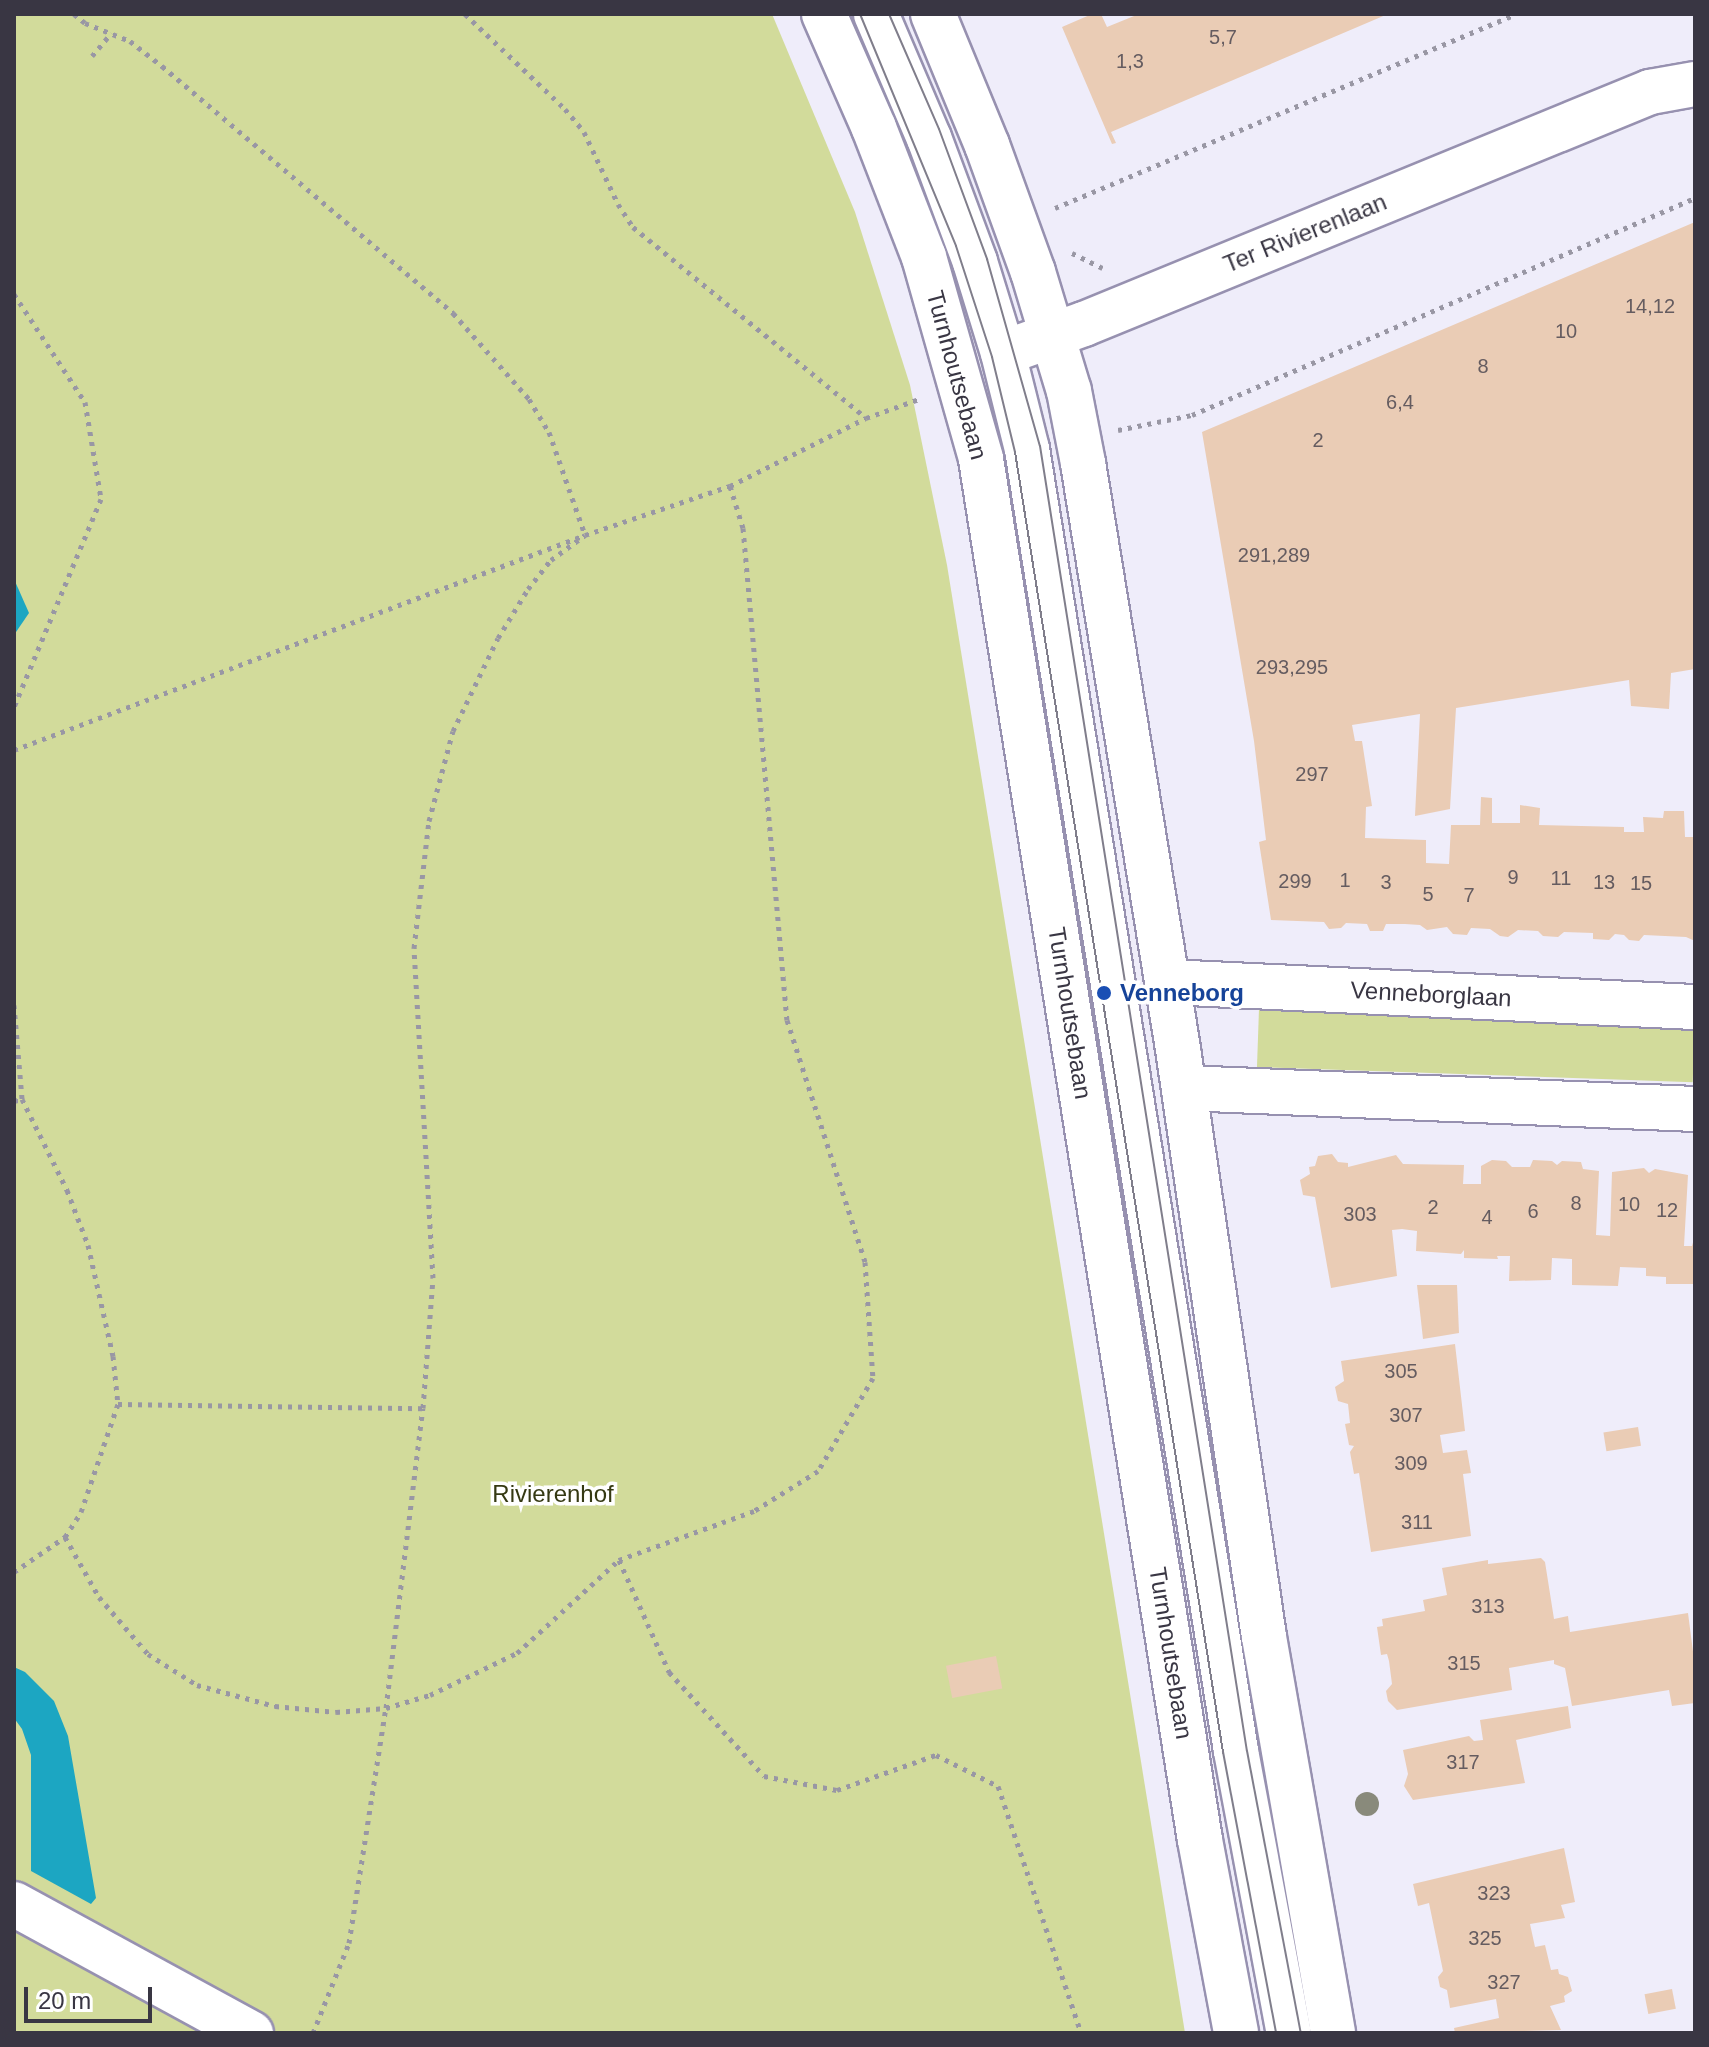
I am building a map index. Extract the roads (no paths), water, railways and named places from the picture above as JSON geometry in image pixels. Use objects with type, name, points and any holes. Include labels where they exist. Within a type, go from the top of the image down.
[{"type":"main road","name":"Turnhoutsebaan","points":[[824,14],[902,198],[961,377],[988,499],[1198,1824],[1236,2033]]},
{"type":"main road","name":"Turnhoutsebaan","points":[[876,14],[949,191],[1003,353],[1027,449],[1069,696],[1233,1736],[1289,2033]]},
{"type":"main road","points":[[933,14],[997,171],[1053,335],[1083,463],[1168,982],[1264,1637],[1333,2033]]},
{"type":"main road","name":"Ter Rivierenlaan","points":[[1650,92],[1695,59]]},
{"type":"main road","name":"Ter Rivierenlaan","points":[[961,377],[1003,353],[1650,92],[1695,84]]},
{"type":"main road","name":"Venneborglaan","points":[[1168,982],[1695,1007]]},
{"type":"main road","points":[[1184,1088],[1695,1109]]},
{"type":"main road","points":[[14,1904],[251,2033]]},
{"type":"water","points":[[14,579],[29,613],[14,635]]},
{"type":"water","points":[[14,1667],[25,1672],[54,1701],[68,1736],[96,1898],[91,1904],[31,1871],[31,1755],[22,1729],[14,1718]]},
{"type":"tram line","points":[[860,14],[956,246],[992,357],[1015,452],[1223,1752],[1276,2033]]},
{"type":"tram line","points":[[889,14],[939,129],[987,259],[1040,446],[1247,1751],[1301,2033]]},
{"type":"place","name":"Venneborg","points":[[1104,993]]},
{"type":"park label","name":"Rivierenhof","points":[[553,1494]]}]
